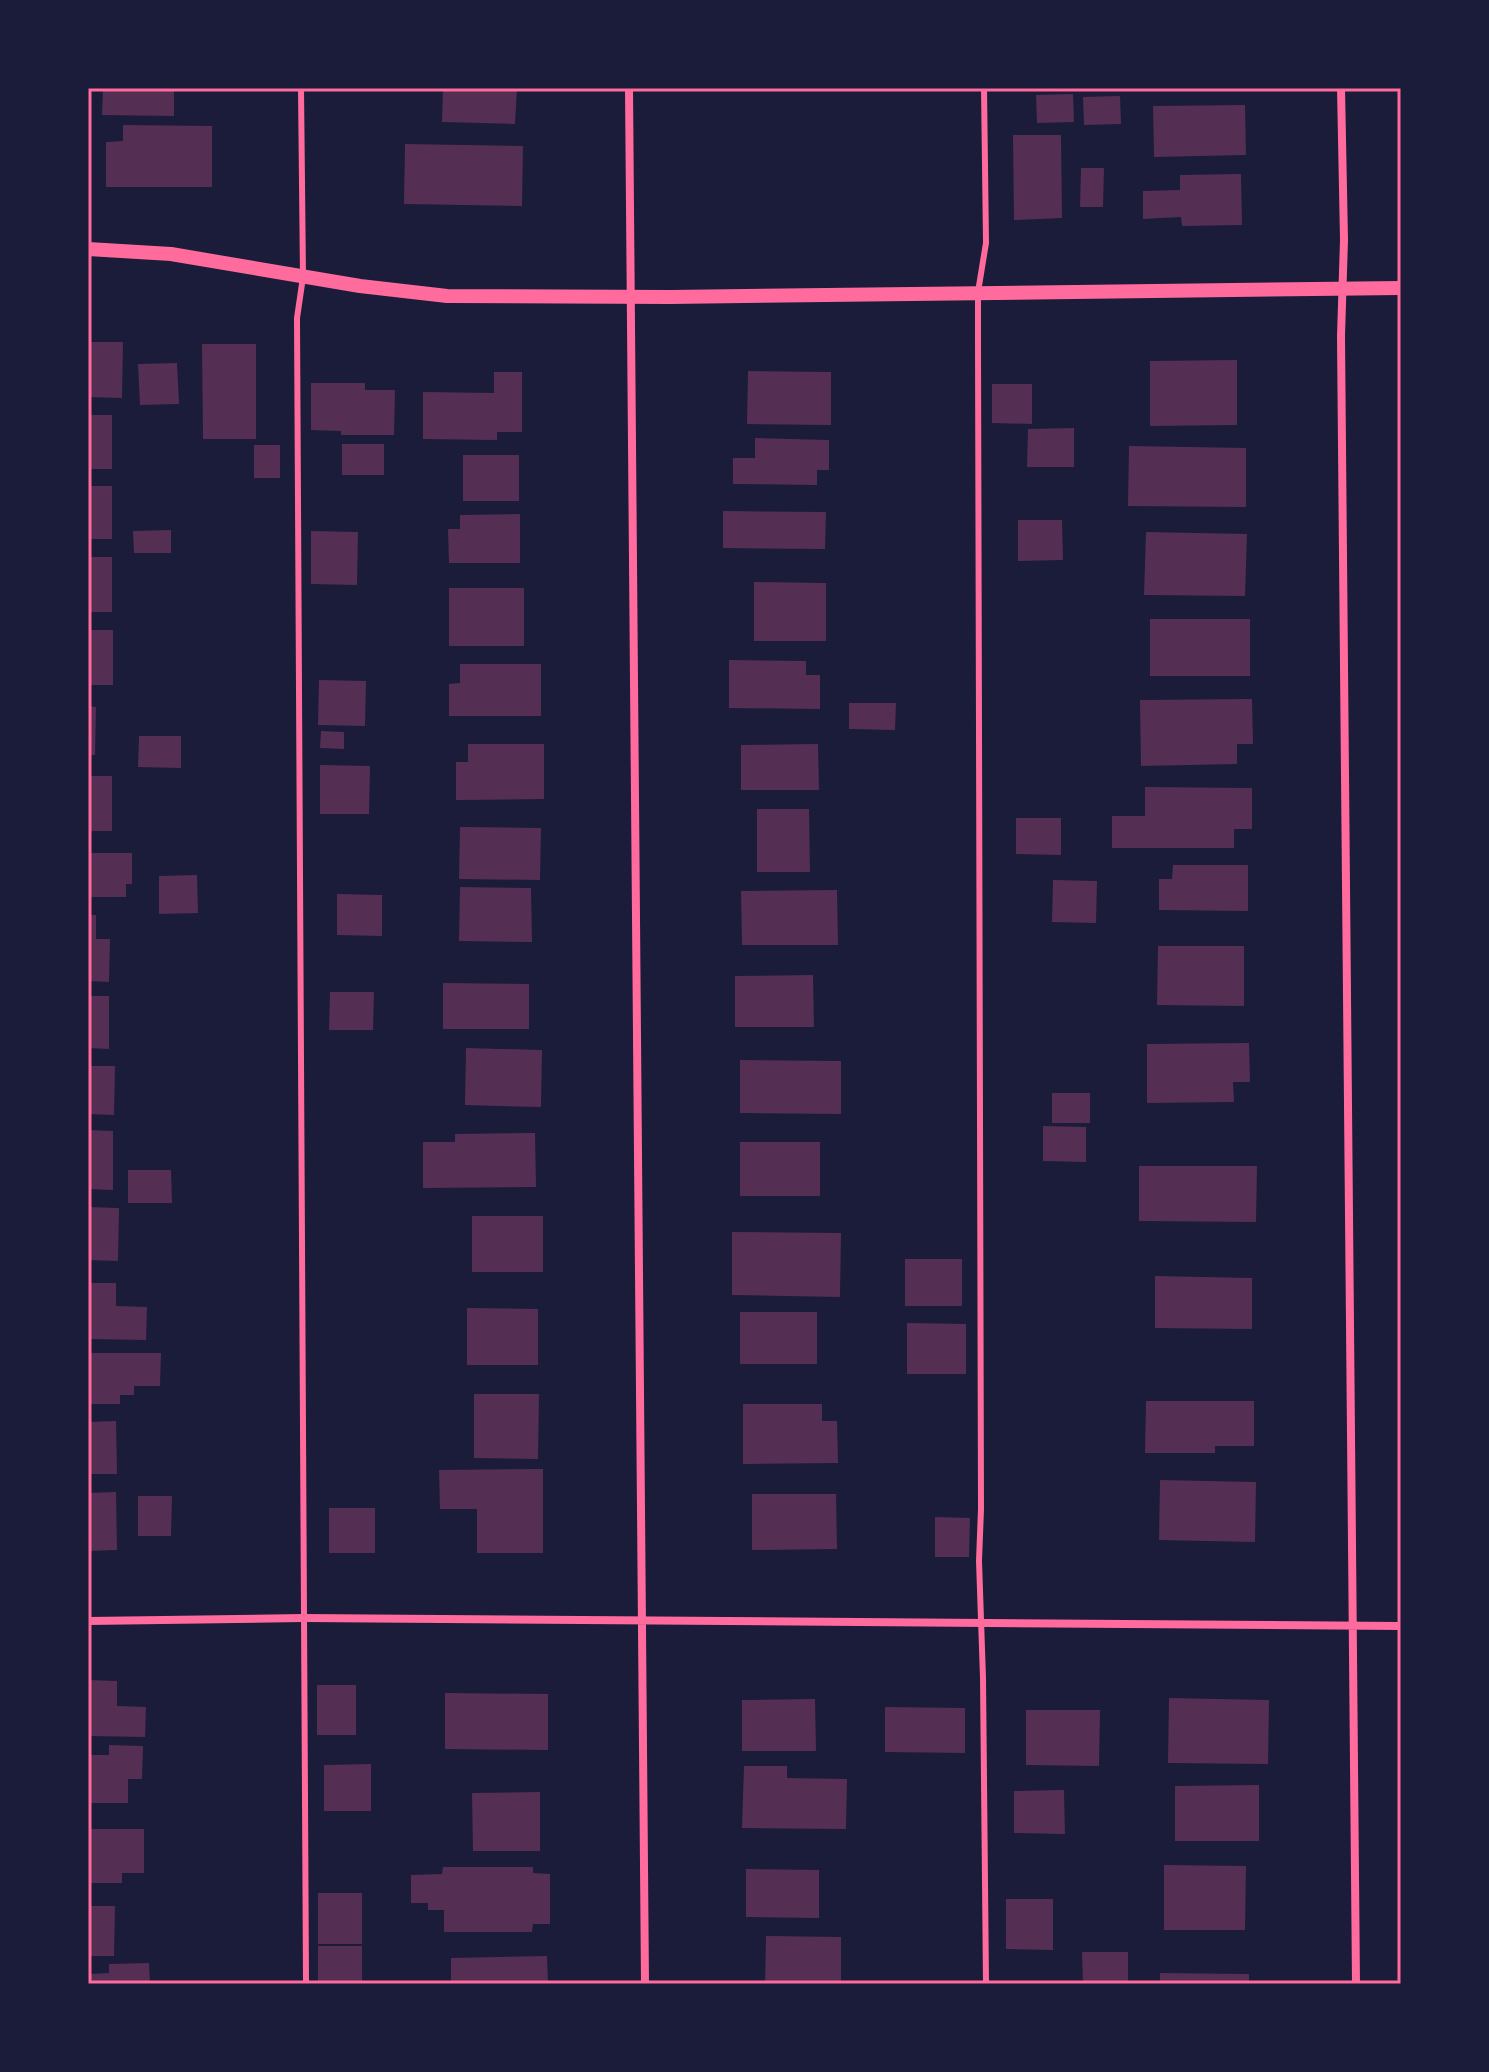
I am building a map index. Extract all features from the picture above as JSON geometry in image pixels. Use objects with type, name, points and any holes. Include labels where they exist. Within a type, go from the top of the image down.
[{"type":"street","points":[[629,88],[645,1984]]},
{"type":"street","points":[[1341,88],[1356,1984]]},
{"type":"street","points":[[88,249],[171,254],[303,277],[447,296],[630,297],[1401,288]]},
{"type":"street","points":[[88,1621],[303,1618],[1401,1626]]},
{"type":"lane","points":[[301,88],[303,277],[297,318],[306,1984]]},
{"type":"lane","points":[[984,88],[986,243],[978,292],[980,1623],[986,1984]]},
{"type":"building","points":[[103,88],[174,88],[174,116],[102,115]]},
{"type":"building","points":[[443,88],[517,88],[515,124],[442,122]]},
{"type":"building","points":[[1073,94],[1074,122],[1037,123],[1036,95]]},
{"type":"building","points":[[1120,96],[1121,124],[1084,125],[1083,97]]},
{"type":"building","points":[[1245,105],[1246,155],[1154,157],[1153,106]]},
{"type":"building","points":[[123,125],[212,126],[212,187],[106,187],[106,142],[123,141]]},
{"type":"building","points":[[1013,135],[1061,135],[1062,218],[1014,220]]},
{"type":"building","points":[[405,144],[523,146],[522,206],[404,204]]},
{"type":"building","points":[[1081,168],[1104,168],[1103,207],[1080,207]]},
{"type":"building","points":[[1241,174],[1242,225],[1182,226],[1181,217],[1143,219],[1143,191],[1180,190],[1180,175]]},
{"type":"building","points":[[88,342],[123,342],[122,398],[88,397]]},
{"type":"building","points":[[202,344],[256,344],[256,439],[203,439]]},
{"type":"building","points":[[1237,360],[1237,425],[1150,426],[1150,361]]},
{"type":"building","points":[[177,363],[179,404],[140,405],[138,364]]},
{"type":"building","points":[[748,371],[831,372],[831,425],[747,424]]},
{"type":"building","points":[[494,372],[522,372],[522,432],[497,432],[497,440],[423,439],[423,392],[494,393]]},
{"type":"building","points":[[311,383],[365,383],[365,390],[395,390],[394,435],[341,435],[341,431],[311,430]]},
{"type":"building","points":[[992,384],[1032,384],[1032,424],[992,423]]},
{"type":"building","points":[[88,415],[112,415],[112,469],[88,469]]},
{"type":"building","points":[[1074,428],[1074,467],[1027,467],[1028,429]]},
{"type":"building","points":[[755,438],[829,440],[829,470],[817,470],[817,485],[733,484],[733,458],[755,458]]},
{"type":"building","points":[[342,444],[384,444],[384,475],[342,475]]},
{"type":"building","points":[[254,445],[280,445],[280,478],[254,478]]},
{"type":"building","points":[[1129,446],[1246,448],[1246,507],[1128,506]]},
{"type":"building","points":[[463,455],[519,455],[519,501],[463,501]]},
{"type":"building","points":[[88,486],[112,486],[112,539],[88,539]]},
{"type":"building","points":[[723,511],[826,512],[825,549],[723,548]]},
{"type":"building","points":[[520,514],[520,563],[449,563],[448,529],[460,529],[460,515]]},
{"type":"building","points":[[1018,520],[1062,520],[1063,560],[1018,561]]},
{"type":"building","points":[[171,530],[171,553],[134,553],[133,531]]},
{"type":"building","points":[[311,531],[358,532],[357,585],[311,584]]},
{"type":"building","points":[[1146,532],[1247,534],[1245,596],[1144,595]]},
{"type":"building","points":[[88,557],[112,557],[112,612],[88,612]]},
{"type":"building","points":[[754,582],[826,583],[826,641],[754,641]]},
{"type":"building","points":[[449,588],[524,588],[524,646],[449,646]]},
{"type":"building","points":[[1150,619],[1250,619],[1250,676],[1150,676]]},
{"type":"building","points":[[88,630],[113,630],[113,685],[88,685]]},
{"type":"building","points":[[729,660],[806,661],[806,675],[820,675],[820,709],[729,708]]},
{"type":"building","points":[[460,664],[541,664],[541,716],[449,716],[449,684],[460,683]]},
{"type":"building","points":[[319,680],[366,681],[365,726],[318,725]]},
{"type":"building","points":[[1252,699],[1253,744],[1237,744],[1237,764],[1141,766],[1140,700]]},
{"type":"building","points":[[849,703],[896,703],[895,730],[849,729]]},
{"type":"building","points":[[88,706],[96,707],[95,755],[88,755]]},
{"type":"building","points":[[321,731],[344,732],[344,749],[320,748]]},
{"type":"building","points":[[139,736],[181,736],[181,768],[138,767]]},
{"type":"building","points":[[468,744],[544,744],[544,799],[456,800],[456,762],[468,762]]},
{"type":"building","points":[[818,744],[819,790],[741,790],[741,745]]},
{"type":"building","points":[[320,765],[370,766],[369,814],[320,814]]},
{"type":"building","points":[[88,776],[112,776],[112,831],[88,831]]},
{"type":"building","points":[[1145,787],[1252,788],[1252,829],[1234,829],[1234,848],[1112,848],[1112,816],[1145,816]]},
{"type":"building","points":[[757,809],[809,809],[810,872],[757,872]]},
{"type":"building","points":[[1016,818],[1061,818],[1061,855],[1016,854]]},
{"type":"building","points":[[460,827],[541,828],[540,880],[459,879]]},
{"type":"building","points":[[88,853],[132,853],[132,884],[126,884],[126,897],[88,897]]},
{"type":"building","points":[[1173,865],[1248,865],[1248,911],[1159,910],[1159,879],[1172,879]]},
{"type":"building","points":[[197,875],[198,913],[159,914],[159,876]]},
{"type":"building","points":[[1053,880],[1097,881],[1096,923],[1052,922]]},
{"type":"building","points":[[460,887],[531,888],[532,942],[459,941]]},
{"type":"building","points":[[837,890],[838,945],[742,945],[741,891]]},
{"type":"building","points":[[337,894],[382,895],[382,936],[337,935]]},
{"type":"building","points":[[88,915],[96,915],[96,939],[110,939],[109,982],[88,981]]},
{"type":"building","points":[[1158,946],[1244,946],[1244,1006],[1157,1005]]},
{"type":"building","points":[[813,975],[814,1027],[735,1027],[735,976]]},
{"type":"building","points":[[443,983],[529,984],[529,1029],[443,1029]]},
{"type":"building","points":[[330,992],[374,992],[373,1030],[329,1030]]},
{"type":"building","points":[[88,996],[109,996],[109,1049],[88,1048]]},
{"type":"building","points":[[1249,1043],[1250,1082],[1233,1082],[1234,1102],[1147,1103],[1147,1044]]},
{"type":"building","points":[[466,1048],[542,1050],[541,1107],[465,1105]]},
{"type":"building","points":[[740,1060],[841,1061],[841,1114],[740,1113]]},
{"type":"building","points":[[88,1066],[115,1066],[114,1115],[88,1114]]},
{"type":"building","points":[[1052,1093],[1090,1093],[1090,1123],[1052,1123]]},
{"type":"building","points":[[1043,1126],[1086,1127],[1086,1162],[1043,1161]]},
{"type":"building","points":[[88,1130],[113,1131],[113,1190],[88,1189]]},
{"type":"building","points":[[535,1133],[536,1187],[423,1188],[423,1142],[455,1142],[455,1134]]},
{"type":"building","points":[[740,1142],[820,1142],[820,1196],[740,1196]]},
{"type":"building","points":[[1139,1166],[1257,1166],[1256,1222],[1139,1221]]},
{"type":"building","points":[[128,1170],[171,1170],[172,1203],[128,1203]]},
{"type":"building","points":[[88,1207],[119,1208],[118,1261],[88,1260]]},
{"type":"building","points":[[472,1216],[543,1216],[543,1272],[472,1272]]},
{"type":"building","points":[[732,1232],[841,1233],[840,1297],[732,1295]]},
{"type":"building","points":[[905,1259],[962,1259],[962,1306],[905,1306]]},
{"type":"building","points":[[1155,1276],[1252,1278],[1252,1329],[1155,1328]]},
{"type":"building","points":[[88,1283],[116,1283],[116,1306],[147,1307],[146,1340],[88,1339]]},
{"type":"building","points":[[467,1308],[538,1309],[538,1365],[467,1365]]},
{"type":"building","points":[[740,1312],[817,1312],[817,1364],[740,1364]]},
{"type":"building","points":[[907,1323],[966,1324],[966,1374],[907,1374]]},
{"type":"building","points":[[88,1353],[161,1353],[160,1386],[134,1386],[134,1395],[120,1395],[120,1404],[88,1404]]},
{"type":"building","points":[[474,1394],[539,1394],[538,1459],[474,1458]]},
{"type":"building","points":[[1146,1401],[1254,1401],[1254,1446],[1215,1446],[1215,1453],[1145,1453]]},
{"type":"building","points":[[743,1404],[822,1404],[822,1421],[837,1421],[838,1463],[743,1464]]},
{"type":"building","points":[[116,1421],[117,1474],[88,1474],[88,1422]]},
{"type":"building","points":[[543,1469],[543,1553],[477,1553],[477,1509],[440,1509],[439,1470]]},
{"type":"building","points":[[1160,1480],[1256,1482],[1255,1542],[1159,1540]]},
{"type":"building","points":[[116,1492],[117,1550],[88,1551],[88,1493]]},
{"type":"building","points":[[752,1494],[836,1494],[837,1549],[752,1550]]},
{"type":"building","points":[[138,1496],[172,1496],[171,1536],[138,1536]]},
{"type":"building","points":[[329,1508],[375,1508],[375,1553],[329,1553]]},
{"type":"building","points":[[935,1517],[970,1518],[969,1557],[935,1557]]},
{"type":"building","points":[[88,1680],[117,1681],[117,1706],[146,1707],[145,1737],[88,1736]]},
{"type":"building","points":[[317,1685],[356,1685],[356,1735],[317,1735]]},
{"type":"building","points":[[445,1693],[548,1694],[548,1750],[445,1749]]},
{"type":"building","points":[[1169,1698],[1269,1700],[1268,1764],[1168,1763]]},
{"type":"building","points":[[815,1699],[816,1751],[742,1751],[742,1700]]},
{"type":"building","points":[[885,1707],[965,1708],[965,1753],[885,1752]]},
{"type":"building","points":[[1026,1710],[1100,1710],[1099,1766],[1026,1765]]},
{"type":"building","points":[[109,1745],[143,1746],[142,1779],[128,1779],[128,1803],[88,1803],[88,1755],[109,1755]]},
{"type":"building","points":[[371,1764],[371,1811],[324,1811],[324,1765]]},
{"type":"building","points":[[744,1766],[787,1766],[787,1778],[847,1779],[846,1829],[742,1828]]},
{"type":"building","points":[[1259,1785],[1259,1841],[1175,1841],[1175,1786]]},
{"type":"building","points":[[1064,1790],[1065,1834],[1014,1833],[1014,1791]]},
{"type":"building","points":[[540,1792],[540,1851],[473,1851],[472,1793]]},
{"type":"building","points":[[88,1829],[144,1829],[144,1873],[122,1873],[122,1883],[88,1883]]},
{"type":"building","points":[[1164,1865],[1246,1866],[1245,1930],[1164,1930]]},
{"type":"building","points":[[443,1867],[533,1867],[533,1873],[550,1874],[550,1924],[533,1924],[532,1932],[444,1932],[444,1910],[428,1910],[428,1903],[411,1903],[411,1875],[442,1874]]},
{"type":"building","points":[[746,1869],[819,1870],[819,1918],[746,1917]]},
{"type":"building","points":[[318,1893],[362,1893],[362,1944],[318,1944]]},
{"type":"building","points":[[1006,1899],[1053,1899],[1053,1950],[1006,1949]]},
{"type":"building","points":[[88,1906],[115,1906],[114,1956],[88,1956]]},
{"type":"building","points":[[766,1936],[841,1937],[841,1984],[765,1984]]},
{"type":"building","points":[[318,1946],[362,1946],[362,1984],[318,1984]]},
{"type":"building","points":[[1082,1952],[1128,1952],[1128,1984],[1083,1984]]},
{"type":"building","points":[[547,1956],[548,1984],[451,1984],[451,1958]]},
{"type":"building","points":[[149,1963],[150,1984],[88,1984],[88,1974],[109,1973],[109,1964]]},
{"type":"building","points":[[1160,1973],[1249,1974],[1249,1984],[1160,1984]]}]
